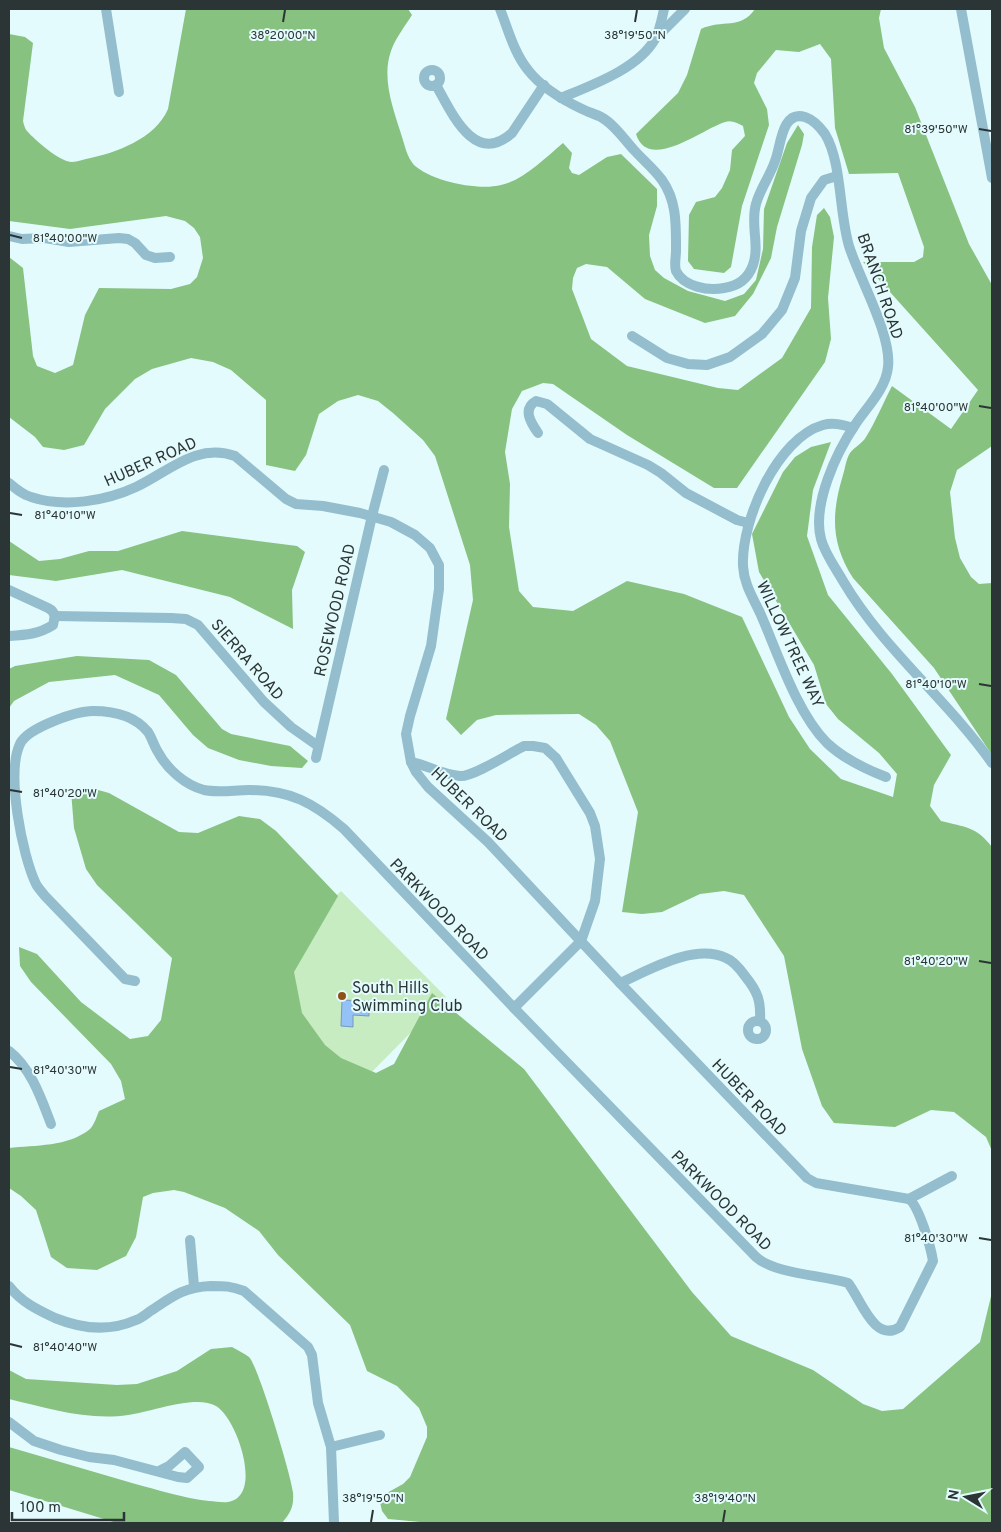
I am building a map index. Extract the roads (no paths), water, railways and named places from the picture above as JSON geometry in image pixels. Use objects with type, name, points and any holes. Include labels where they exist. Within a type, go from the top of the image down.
[{"type":"street","points":[[106,9],[118,92]]},
{"type":"street","points":[[500,9],[519,56],[527,69],[561,98],[602,81],[637,59],[685,9]]},
{"type":"street","points":[[656,38],[664,9]]},
{"type":"street","points":[[962,9],[992,178]]},
{"type":"street","points":[[436,85],[467,135],[477,141],[498,142],[512,133],[544,85]]},
{"type":"street","name":"BRANCH ROAD","points":[[561,98],[602,117],[659,176],[673,202],[676,225],[675,269],[684,280],[696,287],[715,290],[739,285],[754,264],[756,249],[755,204],[775,163],[783,131],[788,121],[793,117],[806,117],[814,121],[822,130],[830,143],[848,244],[888,350],[888,367],[885,381],[853,428],[832,470],[820,513],[820,536],[826,553],[859,607],[898,656],[978,744],[992,763]]},
{"type":"street","points":[[632,336],[667,358],[688,364],[707,365],[730,358],[762,334],[782,310],[794,278],[801,231],[811,198],[824,180],[837,176]]},
{"type":"street","points":[[9,236],[22,239],[45,238],[68,242],[128,239],[146,255],[155,258],[170,257]]},
{"type":"street","points":[[538,433],[530,421],[528,411],[530,404],[536,401],[547,404],[590,439],[648,465],[686,493],[737,520],[748,523]]},
{"type":"street","name":"WILLOW TREE WAY","points":[[853,428],[839,423],[824,425],[806,433],[791,445],[774,467],[748,523],[743,565],[747,588],[761,614],[791,685],[814,727],[826,742],[838,752],[866,769],[886,777]]},
{"type":"street","name":"HUBER ROAD","points":[[9,483],[31,497],[60,502],[79,502],[108,497],[136,488],[192,456],[206,452],[226,453],[235,456],[296,504],[323,506],[372,516],[392,522],[415,535],[430,548],[439,565],[439,589],[431,646],[406,734],[411,762],[416,772],[428,788],[488,842],[807,1178],[816,1183],[909,1199]]},
{"type":"street","name":"ROSEWOOD ROAD","points":[[316,758],[384,470]]},
{"type":"street","points":[[9,590],[52,610],[55,616],[53,625],[43,632],[9,636]]},
{"type":"street","name":"SIERRA ROAD","points":[[55,616],[186,619],[198,625],[264,702],[291,727],[318,746]]},
{"type":"street","name":"PARKWOOD ROAD","points":[[135,981],[125,978],[45,896],[36,884],[28,863],[19,822],[14,788],[16,754],[20,742],[27,734],[78,713],[92,711],[118,713],[136,721],[148,732],[159,754],[173,772],[189,784],[204,790],[279,792],[303,800],[323,811],[344,829],[514,1008],[763,1263],[848,1283],[874,1324],[887,1332],[894,1331],[900,1327],[933,1261],[932,1253],[915,1206],[909,1199]]},
{"type":"street","points":[[411,762],[448,774],[462,776],[475,773],[524,746],[545,748],[556,758],[590,812],[595,826],[600,859],[595,901],[581,941],[514,1008]]},
{"type":"street","points":[[620,982],[679,957],[706,953],[725,957],[737,966],[752,984],[761,1005],[760,1022]]},
{"type":"street","points":[[9,1051],[19,1059],[36,1088],[51,1124]]},
{"type":"street","points":[[909,1199],[952,1176]]},
{"type":"street","points":[[190,1240],[194,1286]]},
{"type":"street","points":[[9,1286],[23,1300],[37,1310],[68,1323],[95,1328],[112,1328],[138,1320],[176,1294],[194,1286],[231,1286],[244,1291],[308,1347],[312,1356],[318,1403],[331,1447],[334,1523]]},
{"type":"street","points":[[9,1422],[34,1441],[61,1450],[159,1471]]},
{"type":"street","points":[[331,1447],[380,1435]]},
{"type":"water","points":[[342,1000],[369,1001],[369,1016],[353,1015],[353,1027],[341,1026]]},
{"type":"place","name":"South Hills Swimming Club","points":[[342,996]]}]
